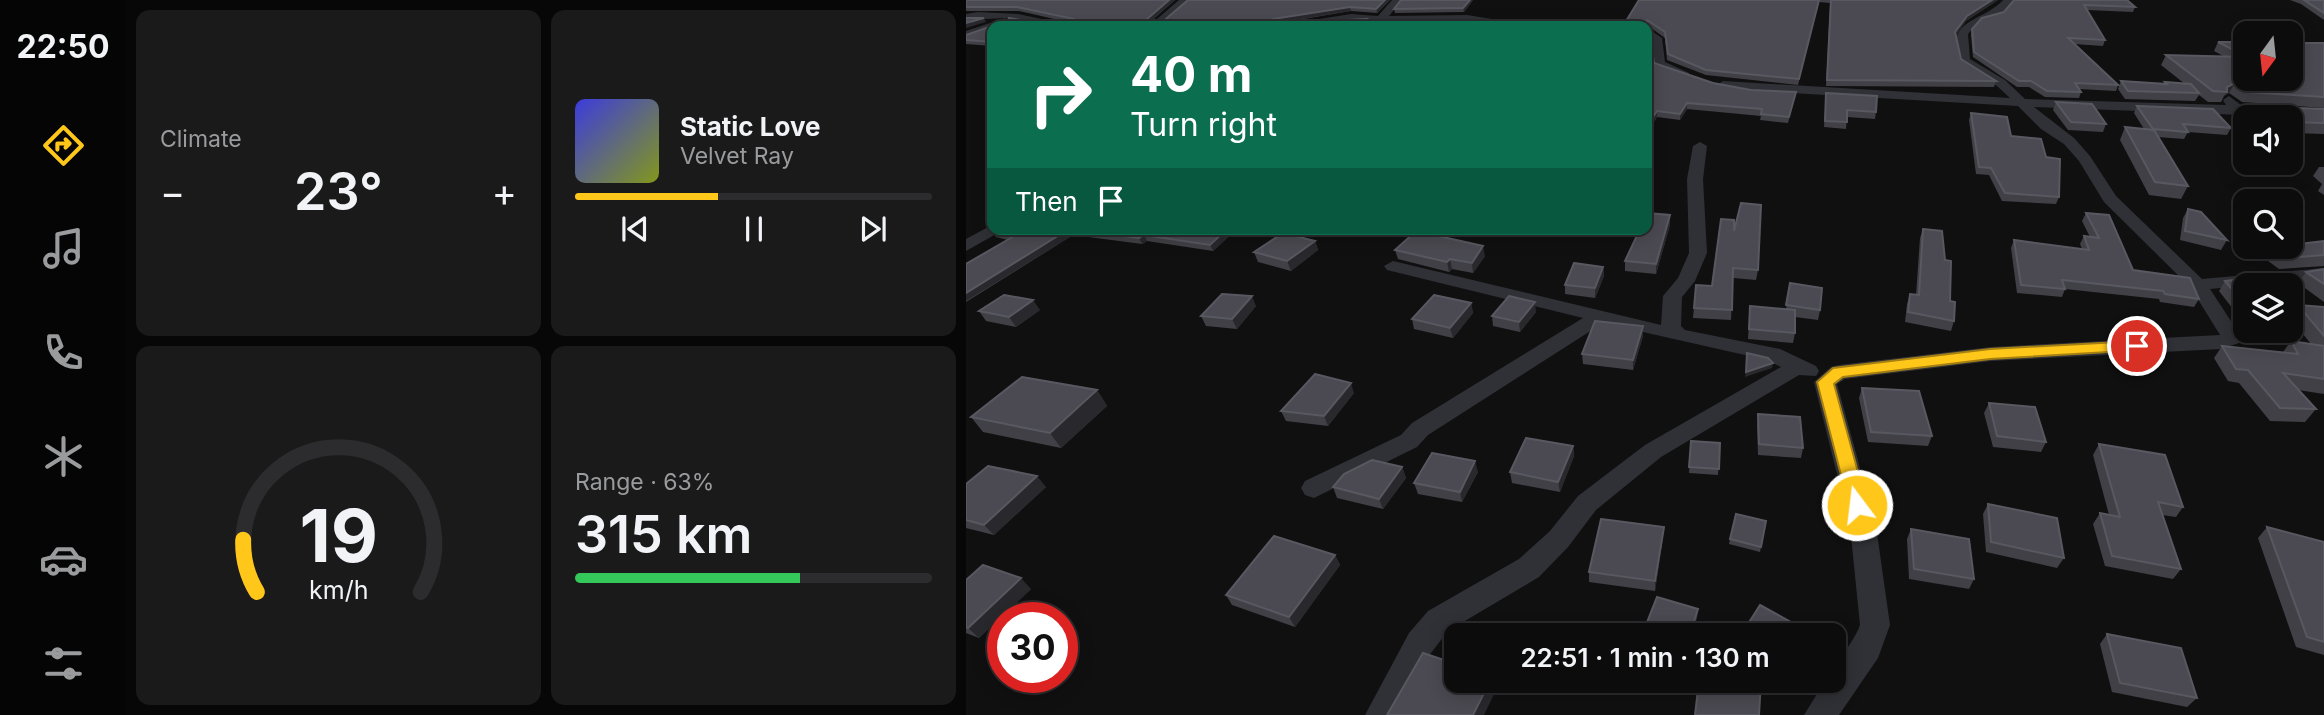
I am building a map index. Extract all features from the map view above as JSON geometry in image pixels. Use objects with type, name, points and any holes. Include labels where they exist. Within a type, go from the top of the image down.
[{"type":"street","points":[[1160,21],[1185,0]]},
{"type":"street","points":[[1382,19],[1397,0]]},
{"type":"street","points":[[1825,382],[1839,372],[1990,354],[2112,346],[2187,346],[2232,338],[2198,285],[2110,199],[2085,159],[2069,141],[2046,126],[2001,83],[1965,61],[1962,48],[1964,34],[1975,19],[1996,14],[2008,0]]},
{"type":"street","points":[[969,14],[1035,21]]},
{"type":"street","points":[[1005,21],[1014,18]]},
{"type":"street","points":[[1307,21],[1467,18],[1491,21]]},
{"type":"street","points":[[966,34],[987,27]]},
{"type":"street","points":[[1652,34],[1657,38],[1659,64],[1678,74],[1705,82],[1751,89],[2024,103],[2233,104],[2324,114]]},
{"type":"street","points":[[1678,335],[1671,328],[1672,296],[1685,284],[1701,250],[1695,179],[1700,146]]},
{"type":"street","points":[[966,246],[987,234]]},
{"type":"street","points":[[1394,266],[1678,335],[1773,354],[1825,382],[1863,526],[1875,625],[1867,648],[1820,715]]},
{"type":"street","points":[[2198,285],[2324,274]]},
{"type":"street","points":[[1314,488],[1409,441],[1420,429],[1600,316]]},
{"type":"street","points":[[1381,715],[1420,643],[1438,621],[1529,568],[1559,539],[1587,502],[1653,451],[1799,366]]},
{"type":"building","points":[[966,0],[1169,0],[1146,21],[1075,21],[1017,7],[966,7]]},
{"type":"building","points":[[1188,0],[1385,0],[1376,9],[1350,7],[1273,19],[1164,21]]},
{"type":"building","points":[[1401,0],[1470,0],[1463,8],[1394,9]]},
{"type":"building","points":[[1639,0],[1819,0],[1799,79],[1706,70],[1668,54],[1665,32],[1652,21],[1626,21]]},
{"type":"building","points":[[1831,0],[1992,0],[1967,16],[1955,32],[1961,59],[1996,81],[1827,80]]},
{"type":"building","points":[[2014,0],[2127,0],[2135,7],[2084,5],[2105,40],[2068,38],[2118,85],[2075,83],[2081,92],[2047,91],[2031,81],[2019,81],[1974,52],[1972,29],[1982,18],[2004,12]]},
{"type":"building","points":[[2304,0],[2324,0],[2324,13]]},
{"type":"building","points":[[966,18],[984,18],[966,23]]},
{"type":"building","points":[[1366,19],[1363,21],[1332,21]]},
{"type":"building","points":[[1399,20],[1465,21],[1414,21]]},
{"type":"building","points":[[987,28],[987,42],[966,40],[966,35]]},
{"type":"building","points":[[2218,42],[2233,42],[2233,50]]},
{"type":"building","points":[[2303,43],[2324,43],[2324,97],[2248,92],[2303,91]]},
{"type":"building","points":[[1652,49],[1654,63],[1713,83],[1751,90],[1796,92],[1789,117],[1761,114],[1762,109],[1687,103],[1680,114],[1657,111],[1652,118]]},
{"type":"building","points":[[2166,55],[2233,57],[2233,84],[2227,87],[2227,92],[2213,91]]},
{"type":"building","points":[[2121,81],[2191,84],[2199,93],[2128,91]]},
{"type":"building","points":[[1826,93],[1877,96],[1876,112],[1847,110],[1847,122],[1825,121]]},
{"type":"building","points":[[2056,102],[2092,104],[2106,124],[2071,122]]},
{"type":"building","points":[[2137,106],[2213,109],[2231,128],[2183,124],[2188,132],[2153,129]]},
{"type":"building","points":[[2303,108],[2324,109],[2324,123],[2303,122]]},
{"type":"building","points":[[1971,113],[2007,117],[2011,136],[2041,139],[2046,157],[2060,159],[2059,197],[2005,193],[1991,168],[1979,167]]},
{"type":"building","points":[[2125,127],[2154,130],[2188,186],[2155,182]]},
{"type":"building","points":[[1741,203],[1761,205],[1758,270],[1733,268],[1732,310],[1694,308],[1696,285],[1712,286],[1721,219],[1734,220],[1734,231]]},
{"type":"building","points":[[2188,209],[2201,212],[2227,240],[2185,231]]},
{"type":"building","points":[[1652,213],[1670,215],[1656,264],[1625,261],[1637,235],[1652,235]]},
{"type":"building","points":[[2086,213],[2109,215],[2133,270],[2190,278],[2199,299],[2165,294],[2163,291],[2062,280],[2065,289],[2021,285],[2014,240],[2089,250],[2084,236],[2099,238]]},
{"type":"building","points":[[1923,229],[1942,231],[1945,260],[1951,261],[1950,301],[1955,302],[1954,321],[1908,312],[1910,294],[1919,295]]},
{"type":"building","points":[[1010,235],[1059,235],[966,293],[966,264],[1014,236]]},
{"type":"building","points":[[1116,235],[1144,235],[1139,238]]},
{"type":"building","points":[[1144,235],[1221,235],[1210,245]]},
{"type":"building","points":[[1280,235],[1315,241],[1287,261],[1254,252]]},
{"type":"building","points":[[1412,235],[1434,235],[1483,246],[1472,263],[1450,259],[1447,262],[1395,250]]},
{"type":"building","points":[[2324,241],[2324,255],[2303,257],[2303,244]]},
{"type":"building","points":[[1574,263],[1603,267],[1595,288],[1565,285]]},
{"type":"building","points":[[2324,269],[2324,284],[2306,272]]},
{"type":"building","points":[[2233,280],[2233,291],[2225,281]]},
{"type":"building","points":[[1790,283],[1822,288],[1820,310],[1786,305]]},
{"type":"building","points":[[1222,294],[1252,296],[1232,319],[1201,316]]},
{"type":"building","points":[[1004,295],[1033,300],[1009,317],[979,311]]},
{"type":"building","points":[[1434,295],[1471,303],[1450,328],[1412,319]]},
{"type":"building","points":[[1509,296],[1535,302],[1519,322],[1492,316]]},
{"type":"building","points":[[2303,305],[2324,307],[2324,336],[2303,311]]},
{"type":"building","points":[[1750,306],[1795,310],[1795,333],[1749,329]]},
{"type":"building","points":[[1595,321],[1643,326],[1633,360],[1582,354]]},
{"type":"building","points":[[2292,343],[2324,346],[2324,379],[2283,373],[2316,409],[2280,408],[2248,370],[2236,369],[2222,346],[2298,354]]},
{"type":"building","points":[[1747,353],[1768,358],[1773,363],[1746,372]]},
{"type":"building","points":[[1315,374],[1351,383],[1324,416],[1281,411]]},
{"type":"building","points":[[1022,377],[1097,390],[1050,433],[971,417]]},
{"type":"building","points":[[1862,388],[1919,391],[1932,436],[1871,432]]},
{"type":"building","points":[[1989,403],[2035,407],[2046,442],[1997,436]]},
{"type":"building","points":[[1758,414],[1800,417],[1803,448],[1759,444]]},
{"type":"building","points":[[1526,438],[1573,446],[1558,482],[1510,472]]},
{"type":"building","points":[[1691,441],[1720,443],[1719,469],[1689,467]]},
{"type":"building","points":[[2099,444],[2165,455],[2183,507],[2158,502],[2181,569],[2112,556],[2100,513],[2120,517]]},
{"type":"building","points":[[1432,453],[1475,461],[1460,492],[1414,483]]},
{"type":"building","points":[[1372,460],[1402,467],[1379,499],[1333,487],[1344,474]]},
{"type":"building","points":[[988,466],[1037,476],[984,525],[966,520],[966,484]]},
{"type":"building","points":[[1988,504],[2057,518],[2064,558],[1991,542]]},
{"type":"building","points":[[1736,514],[1766,521],[1761,547],[1730,539]]},
{"type":"building","points":[[1601,519],[1664,527],[1655,581],[1589,572]]},
{"type":"building","points":[[2267,527],[2324,542],[2324,642],[2307,637]]},
{"type":"building","points":[[1911,529],[1969,539],[1974,579],[1914,569]]},
{"type":"building","points":[[1274,536],[1335,555],[1289,617],[1226,595]]},
{"type":"building","points":[[983,565],[1021,578],[996,602],[987,602],[987,610],[968,628],[966,580]]},
{"type":"building","points":[[1657,597],[1698,609],[1694,623],[1647,623]]},
{"type":"building","points":[[1760,605],[1793,623],[1749,623]]},
{"type":"building","points":[[2107,634],[2181,648],[2197,698],[2120,683]]},
{"type":"building","points":[[1423,653],[1444,660],[1444,693],[1484,693],[1473,715],[1387,715]]},
{"type":"building","points":[[1698,693],[1760,693],[1759,715],[1695,715]]},
{"type":"route","points":[[1857,505],[1825,382],[1839,372],[1990,354],[2137,346]]}]
